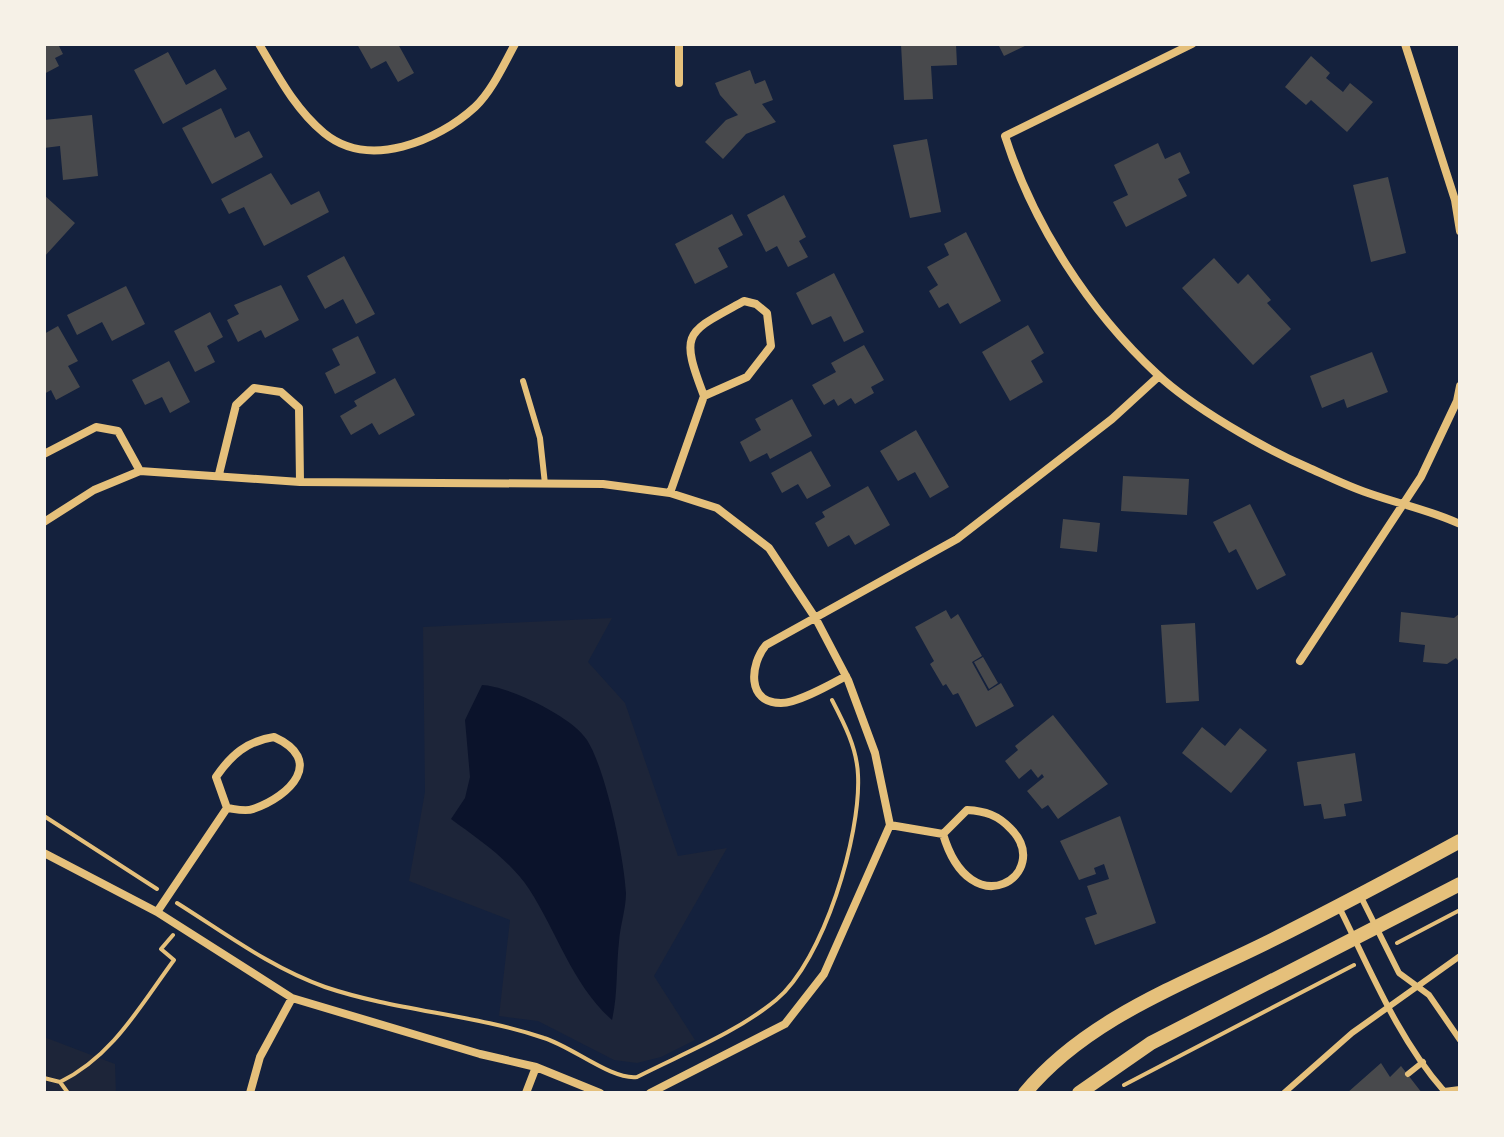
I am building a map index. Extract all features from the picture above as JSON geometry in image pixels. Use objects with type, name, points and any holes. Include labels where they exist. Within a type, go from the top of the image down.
[{"type":"street","points":[[259,44],[300,111],[327,136],[373,152],[432,138],[477,106],[515,44]]},
{"type":"street","points":[[679,44],[679,83]]},
{"type":"street","points":[[1192,44],[1005,136],[1019,178],[1049,236],[1118,333],[1159,376],[1229,424],[1303,466],[1367,493],[1405,503],[1460,524]]},
{"type":"street","points":[[1405,44],[1455,200],[1460,231]]},
{"type":"street","points":[[670,493],[704,396],[688,356],[696,328],[744,301],[756,304],[767,313],[771,346],[747,377],[704,396]]},
{"type":"street","points":[[846,676],[782,703],[768,699],[757,687],[752,672],[756,658],[766,645],[957,539],[1112,419],[1159,376]]},
{"type":"street","points":[[1300,661],[1405,503],[1457,401],[1460,386]]},
{"type":"street","points":[[219,474],[236,405],[254,388],[281,392],[299,408],[300,482]]},
{"type":"street","points":[[44,454],[96,427],[118,431],[140,471]]},
{"type":"street","points":[[44,522],[94,490],[140,471],[219,474],[300,482],[603,484],[670,493],[717,508],[769,548],[816,619],[846,676],[875,753],[890,825],[824,974],[785,1024],[650,1093]]},
{"type":"street","points":[[274,737],[293,746],[301,760],[299,773],[286,791],[250,811],[227,808],[216,777],[230,756],[259,739],[274,737]]},
{"type":"street","points":[[157,912],[227,808]]},
{"type":"street","points":[[967,810],[986,811],[1017,835],[1023,851],[1022,864],[1010,882],[998,887],[983,887],[957,866],[943,834],[967,810]]},
{"type":"street","points":[[890,825],[943,834]]},
{"type":"street","points":[[1025,1093],[1058,1060],[1095,1031],[1339,907],[1460,841]]},
{"type":"street","points":[[44,853],[157,912],[292,998],[480,1054],[536,1067],[600,1093]]},
{"type":"street","points":[[1079,1093],[1151,1043],[1460,884]]},
{"type":"street","points":[[250,1093],[260,1057],[292,998]]},
{"type":"street","points":[[526,1093],[536,1067]]},
{"type":"lane","points":[[523,381],[540,438],[545,484]]},
{"type":"lane","points":[[1360,895],[1399,973],[1429,995],[1459,1036]]},
{"type":"lane","points":[[1339,907],[1389,1006],[1423,1062],[1444,1091],[1460,1089]]},
{"type":"lane","points":[[1284,1093],[1352,1033],[1460,956]]},
{"type":"lane","points":[[1408,1074],[1423,1062]]},
{"type":"path","points":[[44,816],[261,957],[327,988],[407,1009],[520,1030],[567,1045],[624,1078],[637,1077],[735,1027],[778,998],[797,978],[822,935],[854,832],[858,775],[845,726],[826,687]]},
{"type":"path","points":[[1386,948],[1460,910]]},
{"type":"path","points":[[60,1082],[97,1060],[120,1033],[174,960],[161,949],[180,926]]},
{"type":"path","points":[[1121,1086],[1365,959]]},
{"type":"path","points":[[44,1078],[60,1082],[68,1093]]},
{"type":"shaded area","points":[[612,618],[588,662],[625,703],[678,856],[727,848],[654,976],[695,1040],[661,1057],[637,1063],[614,1060],[538,1021],[499,1016],[510,920],[409,881],[425,792],[423,627]]},
{"type":"shaded area","points":[[482,685],[539,704],[568,721],[587,740],[601,772],[613,814],[626,893],[612,1020],[586,991],[521,878],[493,851],[451,819],[465,798],[470,777],[465,720]]},
{"type":"shaded area","points":[[44,1037],[115,1064],[116,1093],[44,1093]]},
{"type":"building","points":[[44,44],[58,44],[63,54],[55,58],[59,66],[44,74]]},
{"type":"building","points":[[357,44],[398,44],[414,73],[398,82],[386,61],[371,69]]},
{"type":"building","points":[[901,44],[956,44],[957,65],[931,66],[933,99],[904,100]]},
{"type":"building","points":[[998,44],[1029,44],[1004,56]]},
{"type":"building","points":[[168,52],[186,85],[215,69],[227,89],[163,124],[134,70]]},
{"type":"building","points":[[1311,56],[1330,73],[1326,78],[1343,92],[1350,83],[1373,102],[1347,132],[1311,100],[1306,105],[1285,87]]},
{"type":"building","points":[[750,70],[755,84],[765,80],[773,100],[762,104],[776,122],[746,134],[723,159],[705,142],[726,120],[738,115],[720,95],[715,83]]},
{"type":"building","points":[[221,108],[235,138],[249,131],[263,157],[212,184],[182,128]]},
{"type":"building","points":[[92,115],[98,176],[63,180],[60,146],[44,148],[44,120]]},
{"type":"building","points":[[927,139],[941,212],[910,218],[893,145]]},
{"type":"building","points":[[1158,143],[1165,159],[1180,152],[1190,173],[1178,179],[1187,196],[1126,227],[1113,202],[1128,195],[1114,165]]},
{"type":"building","points":[[271,173],[291,205],[319,191],[329,212],[264,246],[244,207],[229,214],[221,199]]},
{"type":"building","points":[[1388,177],[1406,253],[1371,262],[1353,185]]},
{"type":"building","points":[[44,195],[75,223],[44,257]]},
{"type":"building","points":[[784,195],[806,237],[799,241],[808,257],[788,267],[777,246],[766,252],[747,215]]},
{"type":"building","points":[[732,214],[743,235],[718,248],[728,267],[695,284],[675,244]]},
{"type":"building","points":[[966,232],[1001,301],[960,324],[948,303],[939,308],[929,291],[938,285],[927,267],[949,255],[944,244]]},
{"type":"building","points":[[344,256],[375,314],[356,324],[343,299],[325,309],[307,276]]},
{"type":"building","points":[[1214,258],[1238,284],[1248,274],[1271,300],[1267,303],[1291,329],[1253,365],[1182,288]]},
{"type":"building","points":[[834,273],[864,332],[844,342],[831,316],[812,325],[796,293]]},
{"type":"building","points":[[281,285],[299,320],[265,338],[261,330],[238,342],[227,320],[239,314],[234,305]]},
{"type":"building","points":[[126,286],[145,324],[112,341],[102,322],[77,335],[67,315]]},
{"type":"building","points":[[210,312],[223,337],[207,346],[215,362],[195,372],[174,331]]},
{"type":"building","points":[[1028,325],[1044,353],[1031,361],[1043,382],[1010,401],[982,352]]},
{"type":"building","points":[[58,326],[78,361],[68,366],[80,387],[56,400],[51,390],[44,394],[44,334]]},
{"type":"building","points":[[358,336],[376,373],[335,394],[325,373],[340,365],[332,349]]},
{"type":"building","points":[[864,345],[884,380],[871,387],[874,393],[855,404],[851,398],[838,406],[834,399],[824,405],[812,385],[836,372],[831,363]]},
{"type":"building","points":[[1372,352],[1388,392],[1347,408],[1344,399],[1322,408],[1310,376]]},
{"type":"building","points":[[169,361],[190,402],[170,413],[162,397],[145,405],[132,380]]},
{"type":"building","points":[[395,378],[415,415],[379,435],[372,423],[351,435],[340,416],[357,406],[354,401]]},
{"type":"building","points":[[792,399],[812,436],[770,459],[767,453],[750,462],[740,442],[761,430],[755,419]]},
{"type":"building","points":[[916,430],[949,487],[930,498],[915,472],[898,481],[880,451]]},
{"type":"building","points":[[811,451],[831,486],[807,499],[798,484],[782,493],[771,473]]},
{"type":"building","points":[[1123,476],[1189,479],[1187,515],[1121,511]]},
{"type":"building","points":[[868,486],[890,525],[855,545],[849,535],[828,547],[815,523],[825,517],[822,512]]},
{"type":"building","points":[[1250,504],[1286,575],[1257,590],[1236,549],[1229,553],[1213,522]]},
{"type":"building","points":[[1063,519],[1100,523],[1097,552],[1060,548]]},
{"type":"building","points":[[946,610],[951,619],[958,614],[982,656],[972,662],[988,691],[1001,683],[1014,706],[976,727],[958,693],[953,695],[946,684],[943,686],[930,664],[934,661],[915,627]]},
{"type":"building","points":[[1401,612],[1454,618],[1460,613],[1460,663],[1456,658],[1447,664],[1423,662],[1425,645],[1399,642]]},
{"type":"building","points":[[1195,623],[1199,701],[1166,703],[1161,625]]},
{"type":"building","points":[[983,657],[998,683],[989,689],[974,662]]},
{"type":"building","points":[[1053,715],[1108,784],[1058,819],[1048,805],[1042,809],[1027,791],[1044,777],[1042,774],[1038,778],[1031,769],[1019,779],[1005,761],[1018,750],[1015,746]]},
{"type":"building","points":[[1202,727],[1225,746],[1240,728],[1267,750],[1231,793],[1182,753]]},
{"type":"building","points":[[1355,753],[1362,801],[1344,804],[1346,816],[1324,819],[1321,804],[1304,806],[1297,762]]},
{"type":"building","points":[[1120,816],[1156,923],[1095,945],[1085,918],[1097,914],[1087,886],[1109,879],[1104,864],[1094,868],[1096,874],[1079,880],[1060,841]]},
{"type":"building","points":[[1381,1063],[1390,1077],[1401,1066],[1422,1093],[1347,1093]]}]
